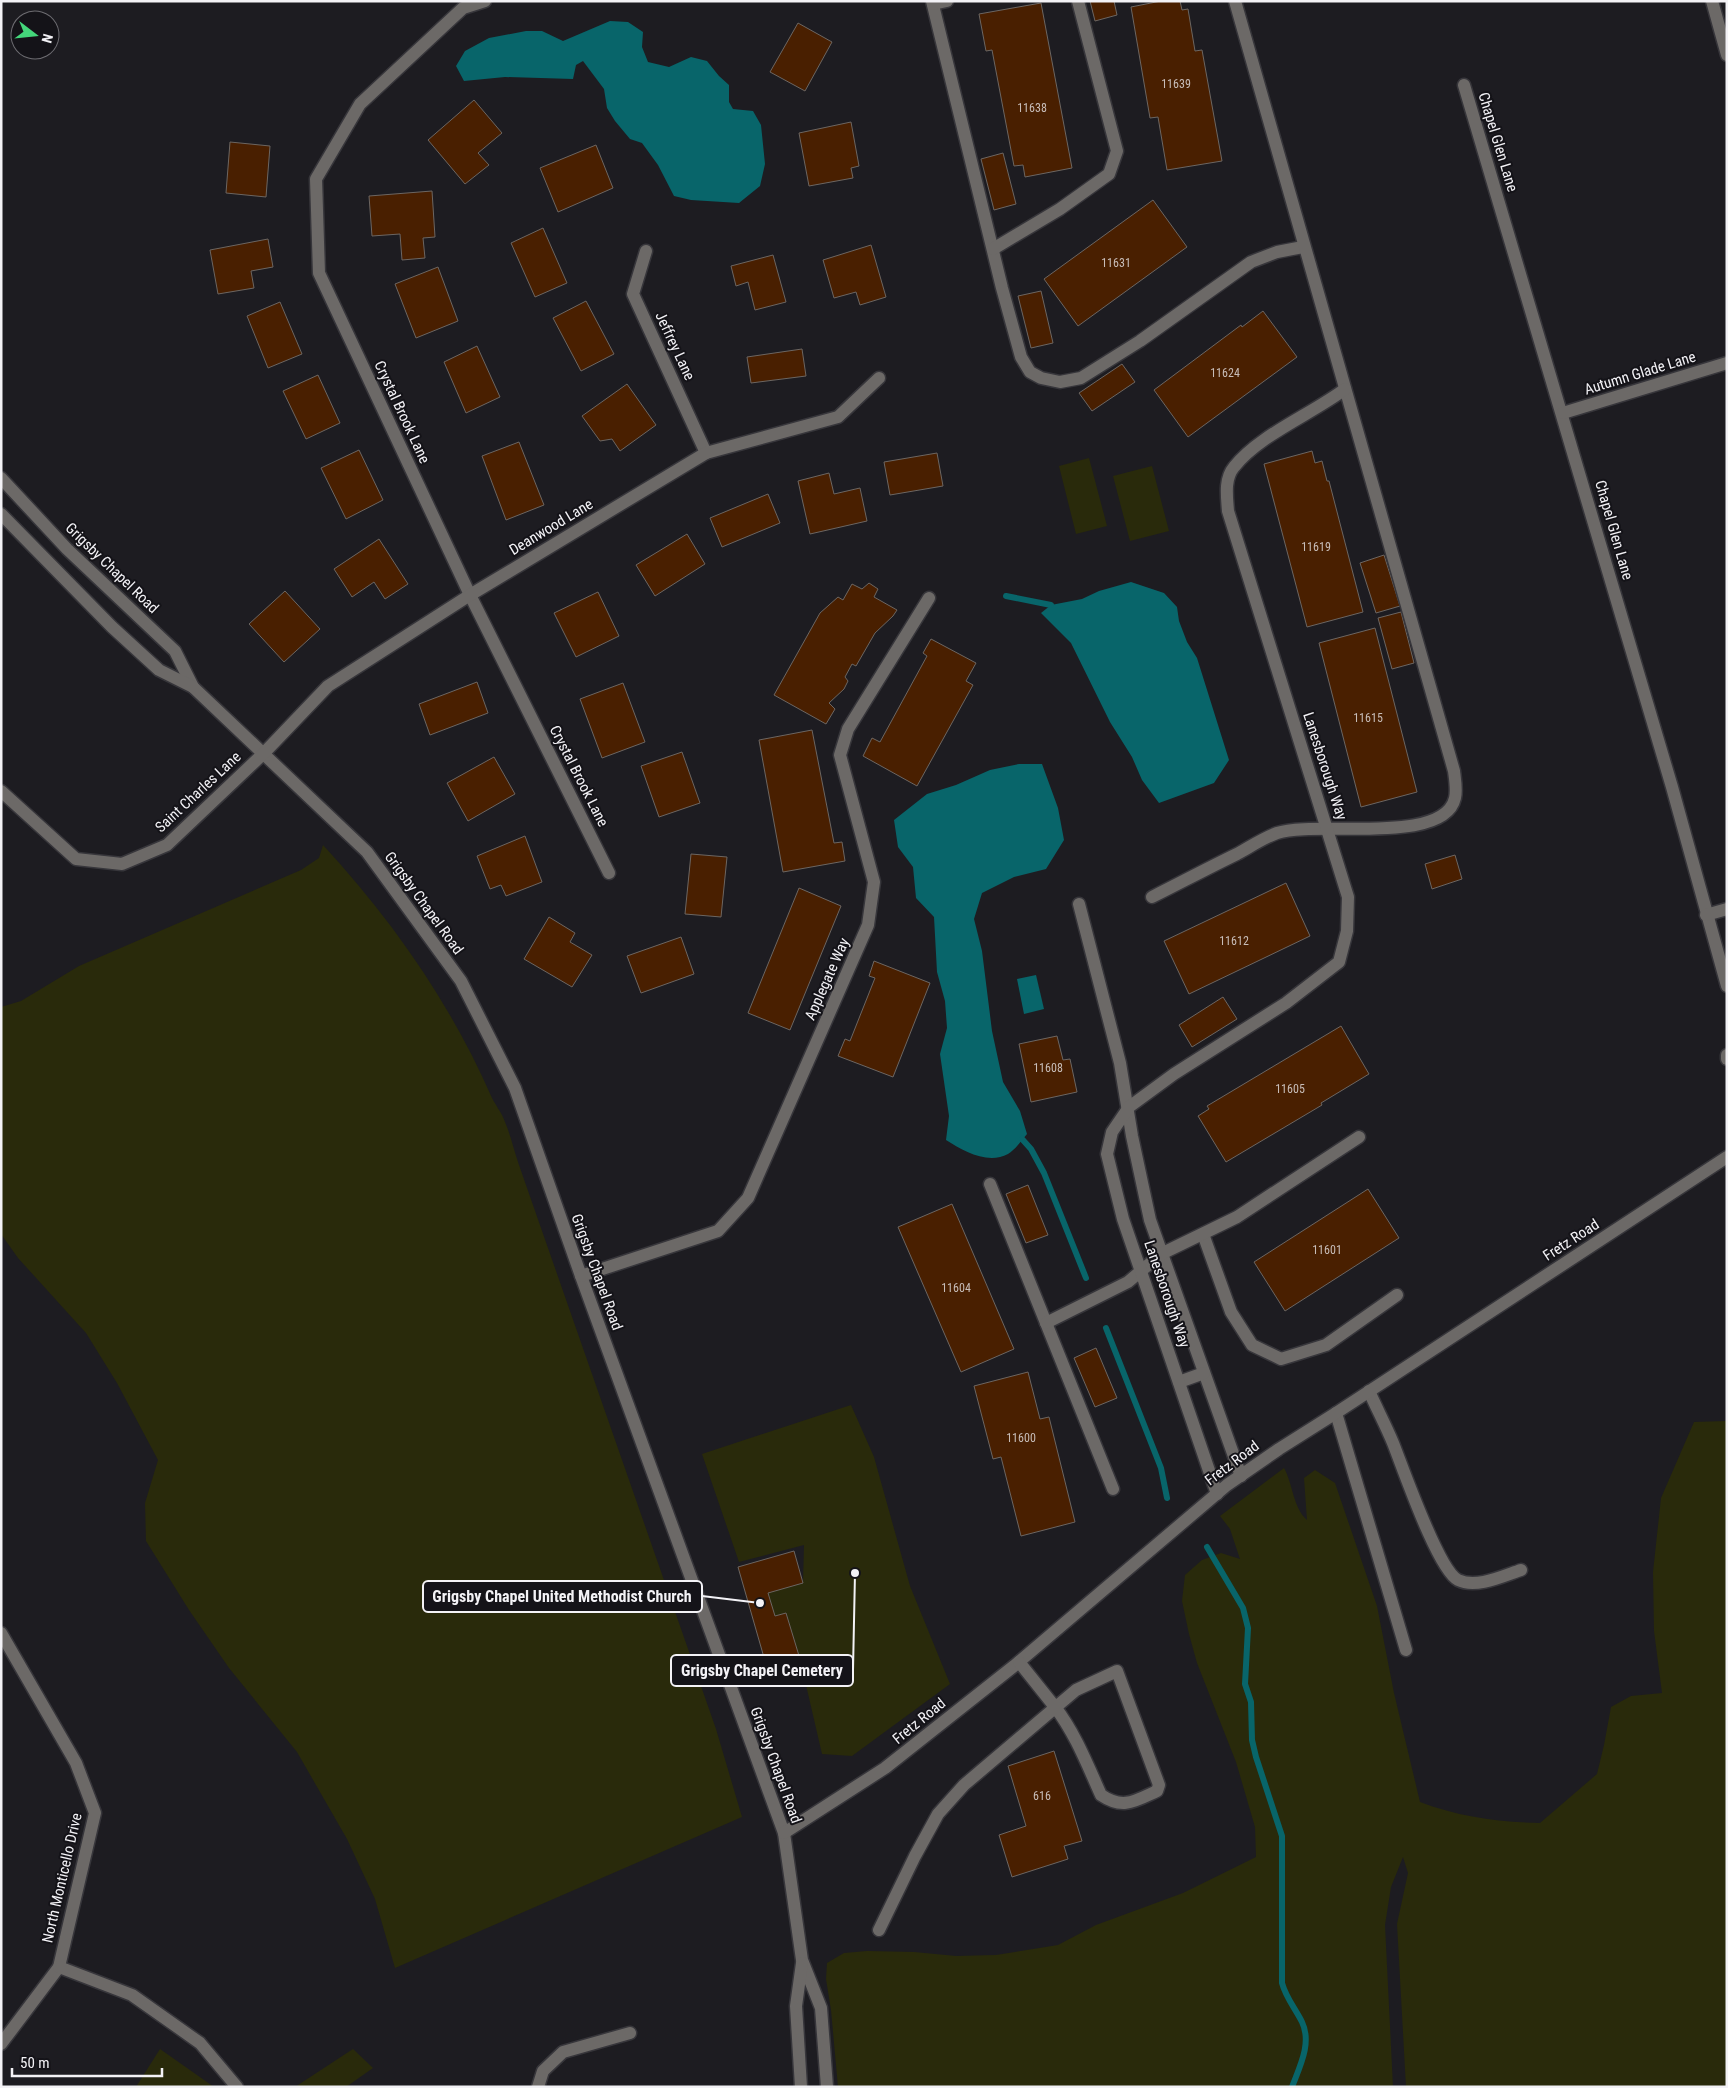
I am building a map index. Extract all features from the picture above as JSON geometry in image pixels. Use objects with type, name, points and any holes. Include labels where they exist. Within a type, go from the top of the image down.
[{"type":"street","name":"Crystal Brook Lane","points":[[486,1],[462,8],[360,104],[316,179],[319,273],[470,595],[609,874]]},
{"type":"street","points":[[947,1],[933,3],[992,249],[1021,357],[1030,372],[1041,378],[1060,382],[1081,378],[1140,341],[1251,262],[1277,252],[1303,247]]},
{"type":"street","points":[[992,249],[1060,209],[1109,174],[1117,151],[1078,1]]},
{"type":"street","points":[[1152,897],[1278,833],[1327,828],[1422,825],[1446,814],[1455,799],[1454,771],[1303,247],[1235,1]]},
{"type":"street","points":[[1712,1],[1727,55]]},
{"type":"street","name":"Chapel Glen Lane","points":[[1464,85],[1563,413],[1672,787],[1706,915],[1726,979]]},
{"type":"street","name":"Jeffrey Lane","points":[[646,251],[633,294],[706,453]]},
{"type":"street","name":"Autumn Glade Lane","points":[[1563,413],[1727,364]]},
{"type":"street","name":"Deanwood Lane","points":[[264,753],[328,686],[470,595],[706,453],[838,417],[880,378]]},
{"type":"street","name":"Lanesborough Way","points":[[1217,1494],[1123,1219],[1107,1154],[1112,1132],[1129,1107],[1170,1077],[1286,1003],[1339,962],[1347,931],[1348,897],[1228,512],[1226,486],[1234,467],[1261,442],[1345,389]]},
{"type":"street","name":"Grigsby Chapel Road","points":[[1,478],[67,549],[175,650],[193,687]]},
{"type":"street","name":"Grigsby Chapel Road","points":[[1,514],[112,628],[159,670],[193,687],[367,852],[461,981],[515,1088],[581,1276],[784,1833],[802,1960],[821,2008],[827,2087]]},
{"type":"street","name":"Applegate Way","points":[[581,1276],[718,1231],[748,1198],[868,925],[874,882],[840,755],[848,729],[929,598]]},
{"type":"street","name":"Saint Charles Lane","points":[[1,791],[76,859],[122,864],[167,845],[264,753]]},
{"type":"street","points":[[1080,904],[1120,1063],[1129,1107]]},
{"type":"street","points":[[1706,915],[1727,909]]},
{"type":"street","name":"Lanesborough Way","points":[[1129,1107],[1132,1136],[1150,1220],[1241,1476]]},
{"type":"street","points":[[1046,1323],[1128,1282],[1161,1254],[1237,1217],[1359,1137]]},
{"type":"street","name":"Fretz Road","points":[[784,1833],[886,1768],[1019,1662],[1217,1494],[1241,1476],[1279,1449],[1727,1157]]},
{"type":"street","points":[[990,1184],[1113,1489]]},
{"type":"street","points":[[1203,1234],[1231,1312],[1252,1345],[1281,1359],[1326,1345],[1397,1295]]},
{"type":"street","points":[[1179,1382],[1204,1373]]},
{"type":"street","points":[[1369,1391],[1441,1558],[1452,1575],[1459,1581],[1476,1584],[1521,1570]]},
{"type":"street","points":[[1336,1413],[1406,1650]]},
{"type":"street","name":"North Monticello Drive","points":[[1,1633],[76,1763],[95,1813],[59,1967],[1,2044]]},
{"type":"street","points":[[879,1930],[914,1856],[938,1814],[964,1785],[1055,1707],[1076,1690],[1117,1671],[1159,1785],[1157,1791],[1120,1804],[1110,1802],[1101,1795],[1071,1729],[1055,1707],[1019,1662]]},
{"type":"street","name":"Grigsby Chapel Road","points":[[801,2087],[796,2006],[802,1960]]},
{"type":"street","points":[[59,1967],[132,1995],[200,2044],[237,2087]]},
{"type":"street","points":[[538,2087],[543,2072],[563,2052],[630,2032]]},
{"type":"shaded area","points":[[1089,458],[1107,526],[1076,534],[1059,466]]},
{"type":"shaded area","points":[[1152,466],[1169,531],[1130,541],[1113,476]]},
{"type":"shaded area","points":[[323,845],[373,903],[418,965],[458,1030],[504,1119],[716,1729],[742,1817],[395,1968],[375,1899],[347,1839],[297,1752],[229,1668],[189,1610],[146,1541],[145,1503],[158,1460],[117,1383],[86,1333],[18,1258],[1,1234],[1,1007],[21,1001],[79,966],[301,870],[319,858]]},
{"type":"shaded area","points":[[851,1405],[874,1457],[910,1586],[950,1684],[852,1756],[822,1754],[800,1659],[786,1613],[775,1616],[768,1593],[803,1583],[804,1545],[739,1562],[702,1454]]},
{"type":"shaded area","points":[[1726,1421],[1727,2087],[1406,2087],[1397,1924],[1408,1873],[1403,1857],[1391,1887],[1385,1925],[1393,2087],[838,2087],[831,2010],[826,1979],[827,1963],[844,1953],[867,1951],[914,1952],[956,1956],[996,1955],[1058,1945],[1096,1925],[1183,1893],[1256,1857],[1255,1827],[1236,1762],[1197,1663],[1182,1601],[1185,1575],[1202,1560],[1221,1553],[1240,1559],[1230,1529],[1220,1516],[1284,1468],[1299,1509],[1307,1520],[1304,1478],[1315,1470],[1335,1483],[1377,1606],[1394,1693],[1420,1802],[1479,1818],[1540,1823],[1597,1774],[1611,1707],[1631,1696],[1662,1693],[1654,1631],[1653,1572],[1661,1498],[1694,1422]]},
{"type":"shaded area","points":[[160,2049],[214,2087],[136,2087]]},
{"type":"shaded area","points":[[353,2049],[373,2068],[346,2087],[295,2087]]},
{"type":"water","points":[[610,21],[628,22],[643,32],[642,47],[648,62],[669,67],[691,57],[707,61],[729,85],[729,102],[733,109],[753,111],[761,125],[765,164],[760,186],[739,203],[691,200],[674,196],[658,165],[642,143],[630,139],[615,121],[607,108],[604,89],[583,61],[576,65],[573,79],[505,77],[464,81],[456,66],[465,51],[489,38],[526,31],[542,31],[563,41]]},
{"type":"water","points":[[1131,582],[1164,593],[1177,607],[1179,621],[1187,642],[1197,658],[1229,760],[1214,783],[1159,803],[1142,780],[1132,757],[1110,722],[1071,643],[1041,613],[1051,605],[1082,599],[1099,591]]},
{"type":"water","points":[[1019,764],[1042,764],[1058,808],[1064,840],[1046,869],[1014,877],[982,893],[974,919],[982,951],[992,1031],[1003,1082],[1020,1111],[1027,1134],[1011,1152],[992,1158],[968,1152],[946,1140],[949,1116],[940,1054],[947,1028],[945,1001],[937,972],[934,917],[916,898],[913,867],[898,847],[894,820],[927,794],[956,785],[990,770]]},
{"type":"water","points":[[1036,975],[1044,1009],[1024,1014],[1017,979]]},
{"type":"building","points":[[1090,1],[1114,1],[1117,15],[1095,21]]},
{"type":"building","points":[[1161,1],[1180,1],[1182,10],[1188,9],[1195,51],[1202,50],[1222,161],[1167,170],[1158,117],[1150,118],[1131,7]]},
{"type":"building","points":[[1041,3],[1072,168],[1025,177],[1023,165],[1014,166],[992,50],[986,51],[979,14]]},
{"type":"building","points":[[798,23],[832,42],[805,91],[770,72]]},
{"type":"building","points":[[474,100],[502,133],[478,153],[489,165],[465,184],[428,140]]},
{"type":"building","points":[[851,122],[859,166],[851,168],[853,178],[809,186],[799,133]]},
{"type":"building","points":[[230,142],[270,146],[266,197],[226,193]]},
{"type":"building","points":[[596,145],[613,188],[558,212],[540,168]]},
{"type":"building","points":[[1003,153],[1016,204],[994,210],[981,159]]},
{"type":"building","points":[[432,191],[435,237],[423,238],[425,258],[402,260],[400,234],[372,236],[369,196]]},
{"type":"building","points":[[1153,200],[1187,247],[1078,326],[1044,279]]},
{"type":"building","points":[[543,228],[567,283],[535,297],[511,243]]},
{"type":"building","points":[[268,239],[273,267],[251,271],[254,288],[218,294],[210,250]]},
{"type":"building","points":[[871,245],[886,297],[860,305],[856,292],[834,298],[823,260]]},
{"type":"building","points":[[773,255],[786,302],[755,310],[748,282],[736,286],[731,266]]},
{"type":"building","points":[[438,267],[458,321],[416,338],[395,284]]},
{"type":"building","points":[[1041,291],[1053,343],[1031,348],[1018,296]]},
{"type":"building","points":[[586,301],[614,354],[581,371],[553,318]]},
{"type":"building","points":[[280,302],[302,354],[268,368],[247,316]]},
{"type":"building","points":[[1263,311],[1297,357],[1188,437],[1154,390],[1241,325],[1242,327]]},
{"type":"building","points":[[477,346],[500,397],[466,413],[444,362]]},
{"type":"building","points":[[802,349],[806,376],[751,383],[747,357]]},
{"type":"building","points":[[1122,364],[1135,382],[1092,411],[1079,393]]},
{"type":"building","points":[[318,375],[340,423],[306,439],[283,391]]},
{"type":"building","points":[[627,384],[656,425],[620,451],[612,439],[600,441],[582,416]]},
{"type":"building","points":[[519,442],[544,505],[506,520],[482,456]]},
{"type":"building","points":[[359,450],[383,500],[346,519],[321,468]]},
{"type":"building","points":[[1312,451],[1315,463],[1322,461],[1327,481],[1329,481],[1363,612],[1307,627],[1264,464]]},
{"type":"building","points":[[937,453],[943,486],[890,495],[884,462]]},
{"type":"building","points":[[829,473],[834,494],[860,488],[867,521],[810,534],[798,481]]},
{"type":"building","points":[[768,494],[780,523],[722,547],[710,518]]},
{"type":"building","points":[[687,534],[705,564],[655,596],[636,565]]},
{"type":"building","points":[[379,539],[408,584],[385,599],[374,582],[352,597],[334,569]]},
{"type":"building","points":[[1384,555],[1400,606],[1376,613],[1360,563]]},
{"type":"building","points":[[869,583],[878,589],[874,597],[897,610],[875,633],[856,666],[852,664],[845,677],[848,681],[844,689],[829,703],[835,709],[826,724],[774,695],[820,613],[838,597],[843,600],[852,584],[862,589]]},
{"type":"building","points":[[285,591],[320,629],[284,662],[249,624]]},
{"type":"building","points":[[598,592],[619,636],[576,657],[554,613]]},
{"type":"building","points":[[1401,612],[1414,663],[1392,669],[1378,618]]},
{"type":"building","points":[[1375,628],[1417,792],[1361,807],[1319,643]]},
{"type":"building","points":[[931,639],[976,663],[966,681],[973,685],[917,786],[863,756],[872,738],[880,742],[927,656],[923,653]]},
{"type":"building","points":[[477,682],[488,713],[430,735],[419,704]]},
{"type":"building","points":[[623,683],[645,742],[602,758],[580,699]]},
{"type":"building","points":[[812,730],[834,843],[842,842],[845,861],[783,872],[759,740]]},
{"type":"building","points":[[682,752],[700,803],[659,817],[641,766]]},
{"type":"building","points":[[494,757],[515,794],[468,821],[447,783]]},
{"type":"building","points":[[525,836],[542,882],[506,896],[501,885],[490,889],[477,856]]},
{"type":"building","points":[[691,854],[727,857],[721,917],[685,914]]},
{"type":"building","points":[[1455,855],[1462,879],[1432,889],[1425,864]]},
{"type":"building","points":[[1286,883],[1310,936],[1189,994],[1164,941]]},
{"type":"building","points":[[799,888],[841,906],[790,1030],[748,1013]]},
{"type":"building","points":[[549,917],[575,933],[570,942],[592,955],[572,987],[524,959]]},
{"type":"building","points":[[681,937],[694,974],[641,993],[627,956]]},
{"type":"building","points":[[874,961],[930,983],[893,1077],[838,1056],[845,1039],[850,1041],[875,978],[869,976]]},
{"type":"building","points":[[1223,997],[1237,1019],[1192,1047],[1179,1025]]},
{"type":"building","points":[[1341,1026],[1369,1074],[1321,1103],[1322,1105],[1226,1162],[1198,1116],[1209,1109],[1207,1106]]},
{"type":"building","points":[[1057,1036],[1063,1060],[1070,1059],[1077,1092],[1031,1102],[1019,1044]]},
{"type":"building","points":[[1028,1185],[1048,1235],[1026,1243],[1006,1194]]},
{"type":"building","points":[[1368,1189],[1399,1238],[1285,1311],[1254,1262]]},
{"type":"building","points":[[952,1204],[1014,1349],[961,1372],[898,1227]]},
{"type":"building","points":[[1096,1348],[1117,1398],[1095,1407],[1074,1358]]},
{"type":"building","points":[[1028,1372],[1040,1419],[1049,1417],[1075,1522],[1021,1536],[1001,1457],[993,1459],[974,1386]]},
{"type":"building","points":[[794,1551],[803,1583],[768,1593],[775,1616],[786,1613],[800,1659],[767,1668],[738,1567]]},
{"type":"building","points":[[1054,1751],[1082,1841],[1064,1846],[1068,1859],[1012,1877],[999,1835],[1026,1826],[1008,1766]]},
{"type":"waterway","points":[[1006,596],[1051,605]]},
{"type":"waterway","points":[[1022,1139],[1031,1149],[1044,1173],[1086,1278]]},
{"type":"waterway","points":[[1106,1328],[1161,1468],[1167,1498]]},
{"type":"waterway","points":[[1207,1547],[1243,1608],[1248,1628],[1245,1684],[1251,1702],[1252,1740],[1282,1836],[1282,1983],[1288,1998],[1302,2022],[1306,2038],[1304,2054],[1292,2087]]},
{"type":"place","name":"Grigsby Chapel Cemetery","points":[[855,1573]]},
{"type":"place","name":"Grigsby Chapel United Methodist Church","points":[[760,1603]]}]
